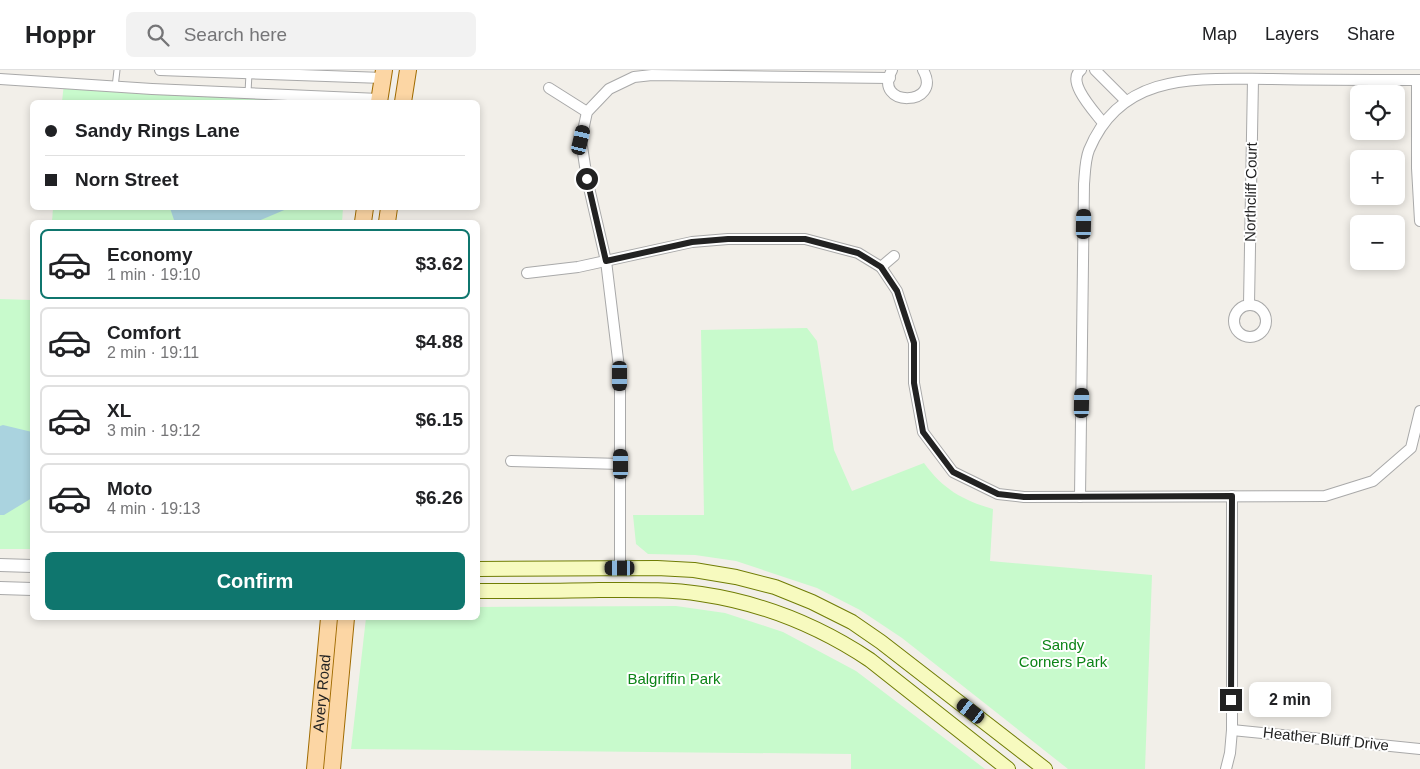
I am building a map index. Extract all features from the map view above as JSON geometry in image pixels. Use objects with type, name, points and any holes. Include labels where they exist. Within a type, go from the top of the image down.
[{"type":"main road","points":[[403,100],[408,70]]},
{"type":"main road","points":[[379,100],[384,74]]},
{"type":"main road","points":[[480,569],[657,568],[694,570],[736,577],[775,587],[812,602],[852,622],[881,642],[1045,769]]},
{"type":"main road","points":[[480,591],[655,590],[700,594],[768,609],[815,628],[849,646],[870,660],[1008,769]]},
{"type":"main road","name":"Avery Road","points":[[315,769],[329,620]]},
{"type":"main road","name":"Avery Road","points":[[332,769],[346,620]]},
{"type":"street","points":[[160,70],[384,74]]},
{"type":"street","points":[[620,568],[620,376],[606,261],[587,179],[581,140],[587,112],[609,89],[634,77],[652,75],[891,74],[889,85],[896,95],[902,98],[914,98],[920,95],[926,84],[923,70]]},
{"type":"street","points":[[1081,70],[1075,78],[1077,85],[1103,122]]},
{"type":"street","points":[[1095,70],[1125,100]]},
{"type":"street","points":[[1080,497],[1084,184],[1088,151],[1103,122],[1125,100],[1154,86],[1197,78],[1419,80],[1417,168],[1420,221]]},
{"type":"street","points":[[0,79],[360,100]]},
{"type":"street","name":"Northcliff Court","points":[[1250,304],[1253,79]]},
{"type":"street","points":[[549,88],[587,112]]},
{"type":"street","points":[[527,272],[606,261],[692,242],[728,239],[805,239],[858,253],[881,267],[897,291],[914,343],[914,383],[923,432],[953,472],[998,494],[1024,497],[1325,496],[1373,481],[1416,451],[1420,411]]},
{"type":"street","points":[[881,267],[894,256]]},
{"type":"street","points":[[511,461],[621,464]]},
{"type":"street","points":[[1226,769],[1230,753],[1232,730],[1232,496]]},
{"type":"street","points":[[0,565],[30,566]]},
{"type":"street","points":[[0,588],[30,589]]},
{"type":"street","name":"Heather Bluff Drive","points":[[1232,730],[1420,749]]},
{"type":"lane","points":[[115,86],[117,70]]},
{"type":"lane","points":[[248,94],[249,73]]},
{"type":"green space","points":[[64,83],[323,100],[62,100]]},
{"type":"green space","points":[[53,210],[343,210],[342,220],[52,220]]},
{"type":"green space","points":[[0,299],[30,300],[30,549],[0,549]]},
{"type":"green space","name":"Sandy Corners Park","points":[[807,328],[817,341],[834,450],[852,491],[924,463],[946,487],[972,502],[993,509],[990,561],[1152,575],[1145,769],[1068,769],[902,638],[860,610],[817,588],[736,561],[695,555],[648,554],[636,544],[633,515],[704,515],[701,330]]},
{"type":"green space","name":"Balgriffin Park","points":[[676,606],[725,613],[783,632],[856,671],[985,769],[851,769],[851,754],[351,749],[366,620],[480,620],[480,607]]},
{"type":"water","points":[[171,210],[284,210],[261,220],[174,220]]},
{"type":"water","points":[[3,425],[30,432],[30,499],[4,515],[0,515],[0,426]]},
{"type":"route","points":[[587,179],[606,261],[692,242],[728,239],[805,239],[858,253],[881,267],[897,291],[914,343],[914,383],[923,432],[953,472],[998,494],[1024,497],[1232,496],[1231,700]]}]
